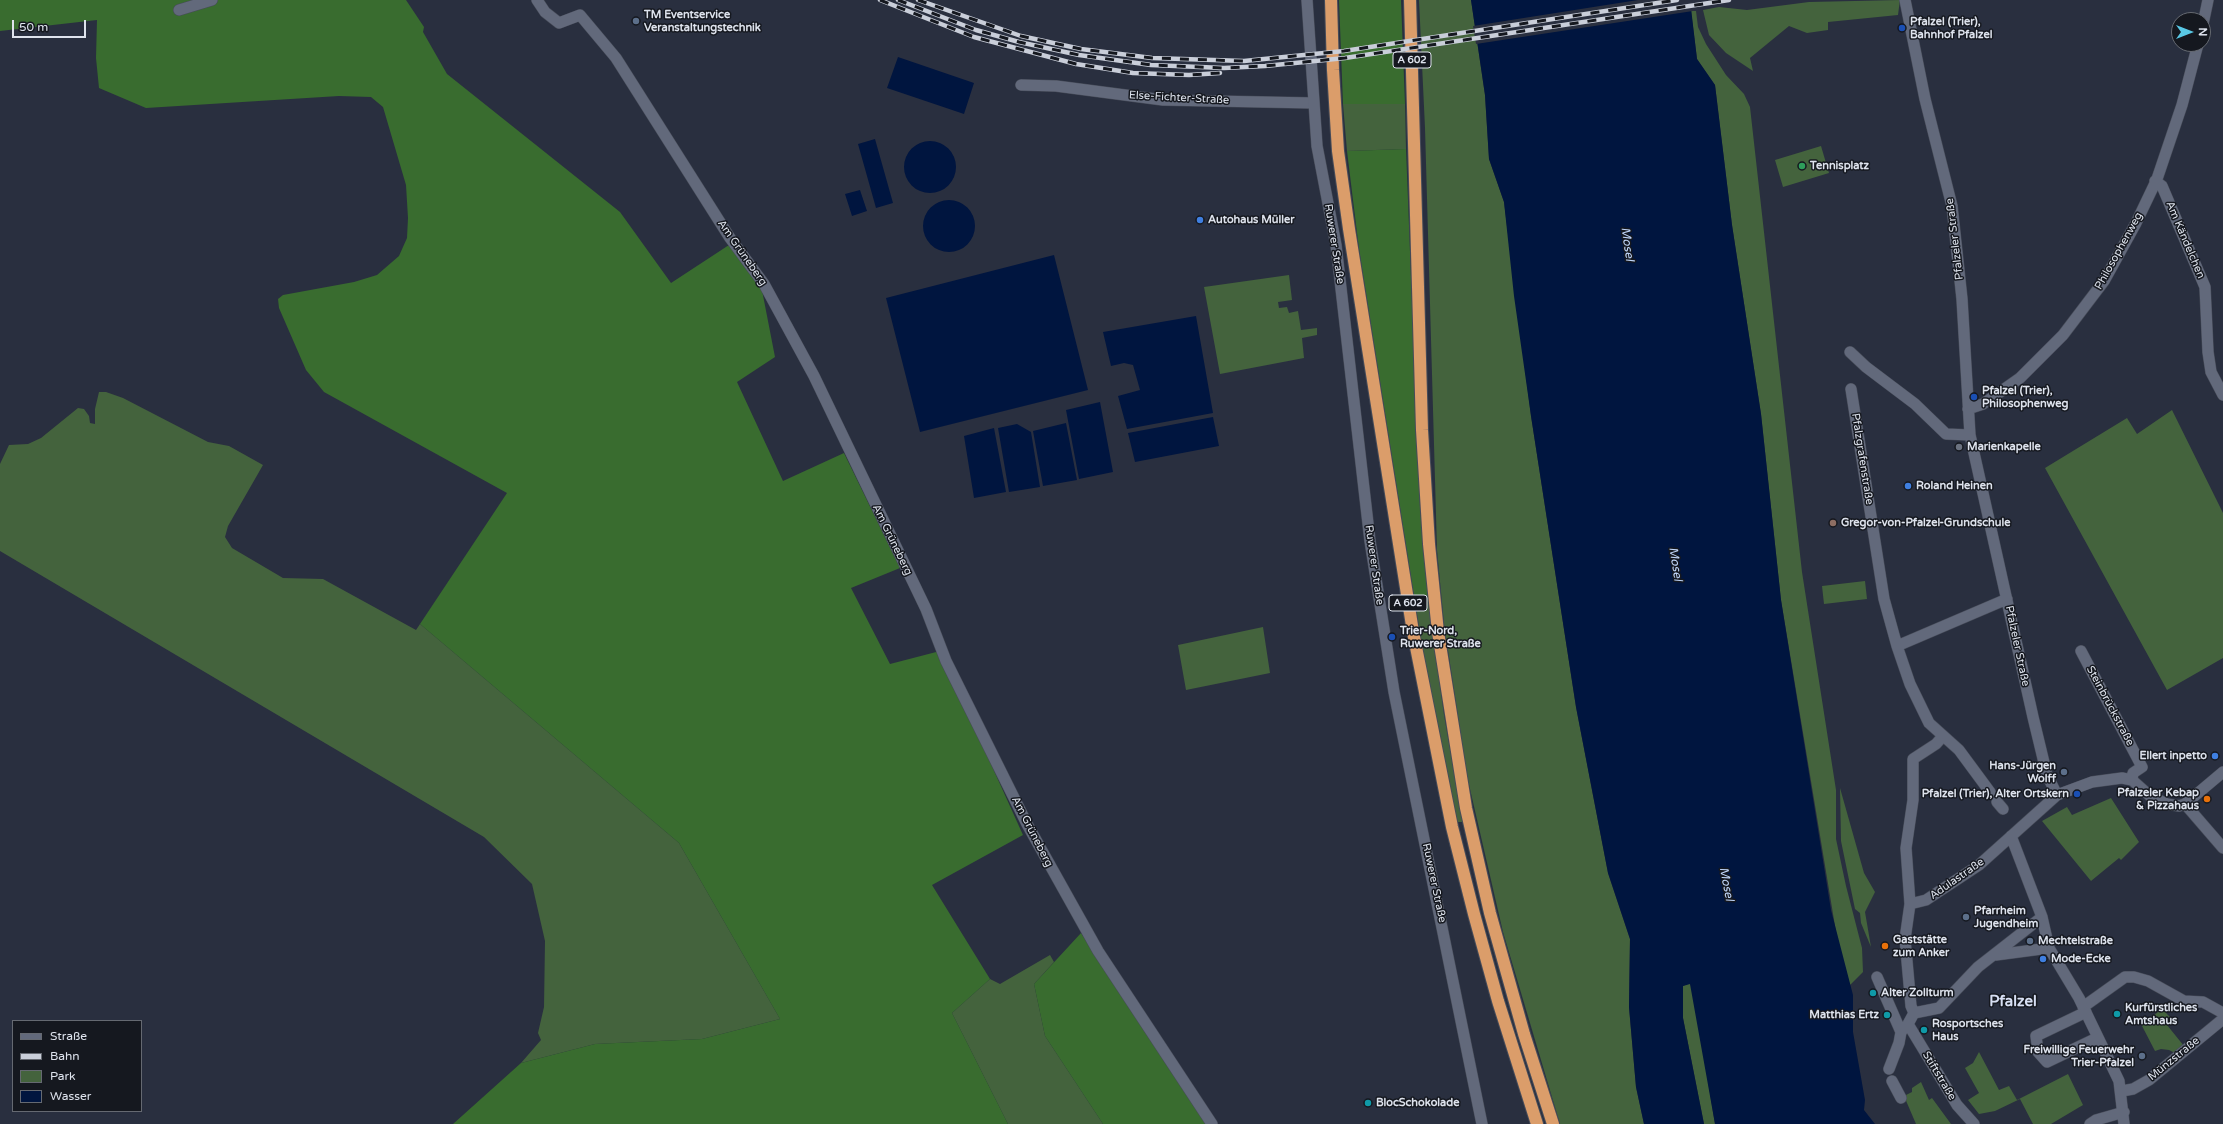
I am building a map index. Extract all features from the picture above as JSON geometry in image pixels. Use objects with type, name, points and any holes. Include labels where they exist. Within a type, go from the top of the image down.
[{"type":"highway","name":"A 602","points":[[1331,0],[1333,70],[1338,144],[1348,222],[1413,632],[1450,819],[1498,1001],[1537,1124]]},
{"type":"highway","name":"A 602","points":[[1410,0],[1422,430],[1429,544],[1438,632],[1466,808],[1490,913],[1524,1034],[1553,1124]]},
{"type":"street","points":[[179,10],[212,0]]},
{"type":"street","name":"Am Grüneberg","points":[[538,0],[545,12],[559,23],[580,15],[616,58],[730,238],[764,284],[814,376],[926,609],[952,674],[1027,824],[1098,951],[1212,1124]]},
{"type":"street","name":"Ruwerer Straße","points":[[1307,0],[1317,146],[1336,245],[1370,541],[1385,639],[1394,692],[1482,1124]]},
{"type":"street","name":"Pfalzeler Straße","points":[[1905,0],[1925,99],[1952,206],[1962,298],[1970,435],[2047,775],[2057,795]]},
{"type":"street","points":[[2206,12],[2208,0]]},
{"type":"street","name":"Philosophenweg","points":[[1968,410],[1983,404],[2020,378],[2078,317],[2104,281],[2136,223],[2155,181],[2182,105],[2196,52]]},
{"type":"street","name":"Else-Fichter-Straße","points":[[1021,85],[1056,86],[1163,100],[1313,103]]},
{"type":"street","name":"Am Kändelchen","points":[[2155,181],[2162,186],[2205,287],[2208,352],[2211,372],[2222,388]]},
{"type":"street","points":[[1850,352],[1866,367],[1915,404],[1946,434],[1970,435]]},
{"type":"street","name":"Pfalzgrafenstraße","points":[[1851,389],[1884,599],[1897,646],[1910,684],[1929,723],[1959,750],[1990,792]]},
{"type":"street","points":[[1897,646],[2007,599]]},
{"type":"street","name":"Steinbrückstraße","points":[[2081,651],[2142,767],[2133,773],[2132,780]]},
{"type":"street","points":[[1914,1014],[1911,1006],[1905,939],[1910,904],[1906,848],[1914,800],[1913,759],[1936,744],[1943,736]]},
{"type":"street","points":[[2124,1124],[2122,1091],[2119,1081],[2097,1038],[2085,1009],[2049,948],[2042,917],[2011,836],[2057,795],[2092,782],[2110,778],[2132,780],[2150,796],[2167,804],[2179,806],[2185,804],[2223,772]]},
{"type":"street","points":[[2185,804],[2223,848]]},
{"type":"street","name":"Adulastraße","points":[[1910,904],[1926,900],[1979,865],[2011,836]]},
{"type":"street","points":[[1889,1069],[1904,1028],[1914,1014],[1939,1008],[1978,967],[2042,917]]},
{"type":"street","points":[[1995,955],[2049,948]]},
{"type":"street","name":"Stiftstraße","points":[[1877,977],[1904,1028],[1957,1105],[1974,1124]]},
{"type":"street","points":[[2097,1038],[2047,1062],[2038,1052],[2036,1036],[2085,1009],[2122,979],[2134,977],[2148,981],[2184,1001],[2202,1002],[2223,1013]]},
{"type":"street","name":"Münzstraße","points":[[2122,1091],[2133,1089],[2149,1080],[2223,1019]]},
{"type":"street","points":[[1892,1081],[1901,1098]]},
{"type":"street","points":[[2090,1124],[2096,1120],[2124,1112]]},
{"type":"green space","points":[[0,0],[406,0],[424,27],[423,32],[447,74],[620,212],[671,283],[729,245],[761,285],[775,357],[737,382],[783,481],[844,453],[900,568],[851,588],[890,664],[940,651],[1023,835],[932,885],[990,979],[952,1013],[1008,1124],[453,1124],[521,1063],[595,1044],[702,1039],[780,1019],[679,843],[420,624],[507,493],[324,392],[306,370],[279,308],[278,299],[283,295],[354,282],[377,275],[399,256],[407,238],[408,218],[406,185],[383,107],[371,97],[339,96],[146,108],[99,88],[96,58],[97,20],[0,31]]},
{"type":"green space","points":[[1339,0],[1401,0],[1405,104],[1343,104]]},
{"type":"green space","points":[[1419,0],[1471,0],[1485,95],[1489,159],[1504,202],[1531,416],[1576,707],[1608,873],[1630,939],[1629,1007],[1636,1087],[1644,1124],[1560,1124],[1503,932],[1467,776],[1444,624],[1437,550],[1425,128]]},
{"type":"green space","points":[[1900,0],[1898,15],[1828,22],[1828,30],[1807,33],[1789,26],[1750,58],[1753,71],[1726,53],[1709,35],[1703,10],[1719,7],[1747,10],[1809,2]]},
{"type":"green space","points":[[1691,11],[1696,11],[1698,27],[1706,44],[1726,75],[1744,94],[1750,107],[1802,572],[1836,790],[1836,839],[1862,948],[1863,972],[1850,985],[1838,944],[1781,600],[1761,414],[1732,225],[1715,85],[1697,59]]},
{"type":"green space","points":[[1343,104],[1405,104],[1406,149],[1347,151]]},
{"type":"green space","name":"Tennisplatz","points":[[1821,146],[1829,173],[1783,187],[1775,160]]},
{"type":"green space","points":[[1406,149],[1420,506],[1428,595],[1414,596],[1359,249],[1347,151]]},
{"type":"green space","points":[[1289,275],[1292,300],[1278,302],[1279,308],[1287,307],[1289,313],[1298,311],[1301,330],[1317,328],[1317,335],[1302,338],[1304,358],[1220,374],[1204,287]]},
{"type":"green space","points":[[99,392],[106,392],[123,398],[208,442],[229,446],[263,465],[228,526],[225,537],[232,548],[283,578],[323,579],[416,630],[420,624],[679,843],[780,1019],[702,1039],[595,1044],[521,1063],[541,1040],[538,1033],[544,1007],[545,941],[532,884],[484,837],[0,551],[0,464],[9,445],[28,444],[41,438],[78,408],[84,409],[89,416],[90,423],[95,424],[95,409]]},
{"type":"green space","points":[[2172,410],[2223,513],[2223,658],[2167,690],[2045,468],[2127,418],[2137,434]]},
{"type":"green space","points":[[1865,581],[1867,599],[1824,604],[1822,586]]},
{"type":"green space","points":[[1428,595],[1444,715],[1463,822],[1457,822],[1431,699],[1414,596]]},
{"type":"green space","points":[[1263,627],[1270,673],[1186,690],[1178,645]]},
{"type":"green space","points":[[1840,788],[1864,873],[1875,892],[1865,912],[1871,947],[1861,923],[1860,913],[1855,909],[1841,841]]},
{"type":"green space","points":[[2111,798],[2139,842],[2121,860],[2119,858],[2091,881],[2042,821],[2067,807],[2072,815]]},
{"type":"green space","points":[[1081,933],[1207,1124],[1103,1124],[1045,1036],[1034,984]]},
{"type":"green space","points":[[1050,955],[1054,962],[1034,984],[1045,1036],[1103,1124],[1008,1124],[952,1013],[990,979],[1000,984]]},
{"type":"green space","points":[[1690,983],[1694,995],[1715,1124],[1704,1124],[1683,1018],[1683,986]]},
{"type":"green space","points":[[2164,1008],[2166,1013],[2172,1019],[2167,1025],[2184,1046],[2175,1053],[2169,1050],[2161,1049],[2155,1051],[2141,1024]]},
{"type":"green space","points":[[1979,1052],[1999,1090],[2009,1086],[2017,1100],[2068,1074],[2083,1105],[2051,1124],[2033,1124],[2020,1099],[1995,1111],[1979,1114],[1968,1100],[1979,1093],[1965,1068],[1973,1063]]},
{"type":"green space","points":[[1921,1082],[1929,1100],[1932,1098],[1951,1124],[1916,1124],[1904,1096],[1912,1092],[1912,1088]]},
{"type":"water","name":"Mosel","points":[[1471,0],[1690,0],[1697,59],[1715,85],[1732,225],[1761,414],[1781,600],[1831,910],[1853,995],[1853,1032],[1865,1100],[1864,1110],[1875,1124],[1715,1124],[1690,984],[1683,986],[1683,1018],[1704,1124],[1644,1124],[1636,1087],[1629,1007],[1630,939],[1608,873],[1576,707],[1531,416],[1514,296],[1504,202],[1489,159],[1485,95]]},
{"type":"water","points":[[898,57],[974,83],[964,114],[887,88]]},
{"type":"water","points":[[875,139],[893,203],[876,208],[858,144]]},
{"type":"water","points":[[930,141],[940,143],[948,149],[954,157],[956,167],[954,177],[948,185],[940,191],[930,193],[920,191],[912,185],[906,177],[904,167],[906,157],[912,149],[920,143]]},
{"type":"water","points":[[860,190],[867,211],[852,216],[845,194]]},
{"type":"water","points":[[944,200],[954,200],[963,204],[971,212],[975,221],[975,231],[971,240],[963,248],[954,252],[944,252],[935,248],[927,240],[923,231],[923,221],[927,212],[935,204]]},
{"type":"water","points":[[1054,255],[1088,390],[920,432],[886,298]]},
{"type":"water","points":[[1196,316],[1213,413],[1127,429],[1118,396],[1140,390],[1133,365],[1124,363],[1111,366],[1103,332]]},
{"type":"water","points":[[1100,402],[1113,472],[1079,479],[1066,410]]},
{"type":"water","points":[[1213,417],[1219,446],[1135,462],[1128,433]]},
{"type":"water","points":[[1066,423],[1077,480],[1043,486],[1033,431]]},
{"type":"water","points":[[1017,424],[1031,432],[1040,487],[1009,492],[998,428]]},
{"type":"water","points":[[994,428],[1006,492],[974,498],[964,436]]},
{"type":"pier","points":[[1638,0],[1692,0],[1693,11],[1476,44],[1473,26]]},
{"type":"railway","points":[[880,0],[974,37],[1076,64],[1133,73],[1189,75],[1220,73]]},
{"type":"railway","points":[[898,0],[976,30],[1019,42],[1079,55],[1151,65],[1224,68],[1265,66],[1345,58],[1729,0]]},
{"type":"railway","points":[[918,0],[1021,36],[1081,49],[1152,58],[1244,61],[1344,51],[1677,0]]},
{"type":"place","name":"TM Eventservice Veranstaltungstechnik","points":[[636,21]]},
{"type":"place","name":"Pfalzel (Trier), Bahnhof Pfalzel","points":[[1902,28]]},
{"type":"place","name":"Tennisplatz","points":[[1802,166]]},
{"type":"place","name":"Autohaus Müller","points":[[1200,220]]},
{"type":"place","name":"Pfalzel (Trier), Philosophenweg","points":[[1974,397]]},
{"type":"place","name":"Marienkapelle","points":[[1959,447]]},
{"type":"place","name":"Roland Heinen","points":[[1908,486]]},
{"type":"place","name":"Gregor-von-Pfalzel-Grundschule","points":[[1833,523]]},
{"type":"place","name":"Trier-Nord, Ruwerer Straße","points":[[1392,637]]},
{"type":"place","name":"Ellert inpetto","points":[[2215,756]]},
{"type":"place","name":"Hans-Jürgen Wolff","points":[[2064,772]]},
{"type":"place","name":"Pfalzel (Trier), Alter Ortskern","points":[[2077,794]]},
{"type":"place","name":"Pfalzeler Kebap & Pizzahaus","points":[[2207,799]]},
{"type":"place","name":"Pfarrheim Jugendheim","points":[[1966,917]]},
{"type":"place","name":"Mechtelstraße","points":[[2030,941]]},
{"type":"place","name":"Gaststätte zum Anker","points":[[1885,946]]},
{"type":"place","name":"Mode-Ecke","points":[[2043,959]]},
{"type":"place","name":"Alter Zollturm","points":[[1873,993]]},
{"type":"place","name":"Kurfürstliches Amtshaus","points":[[2117,1014]]},
{"type":"place","name":"Matthias Ertz","points":[[1887,1015]]},
{"type":"place","name":"Rosportsches Haus","points":[[1924,1030]]},
{"type":"place","name":"Freiwillige Feuerwehr Trier-Pfalzel","points":[[2142,1056]]},
{"type":"place","name":"BlocSchokolade","points":[[1368,1103]]},
{"type":"district","name":"Pfalzel","points":[[2013,1002]]}]
